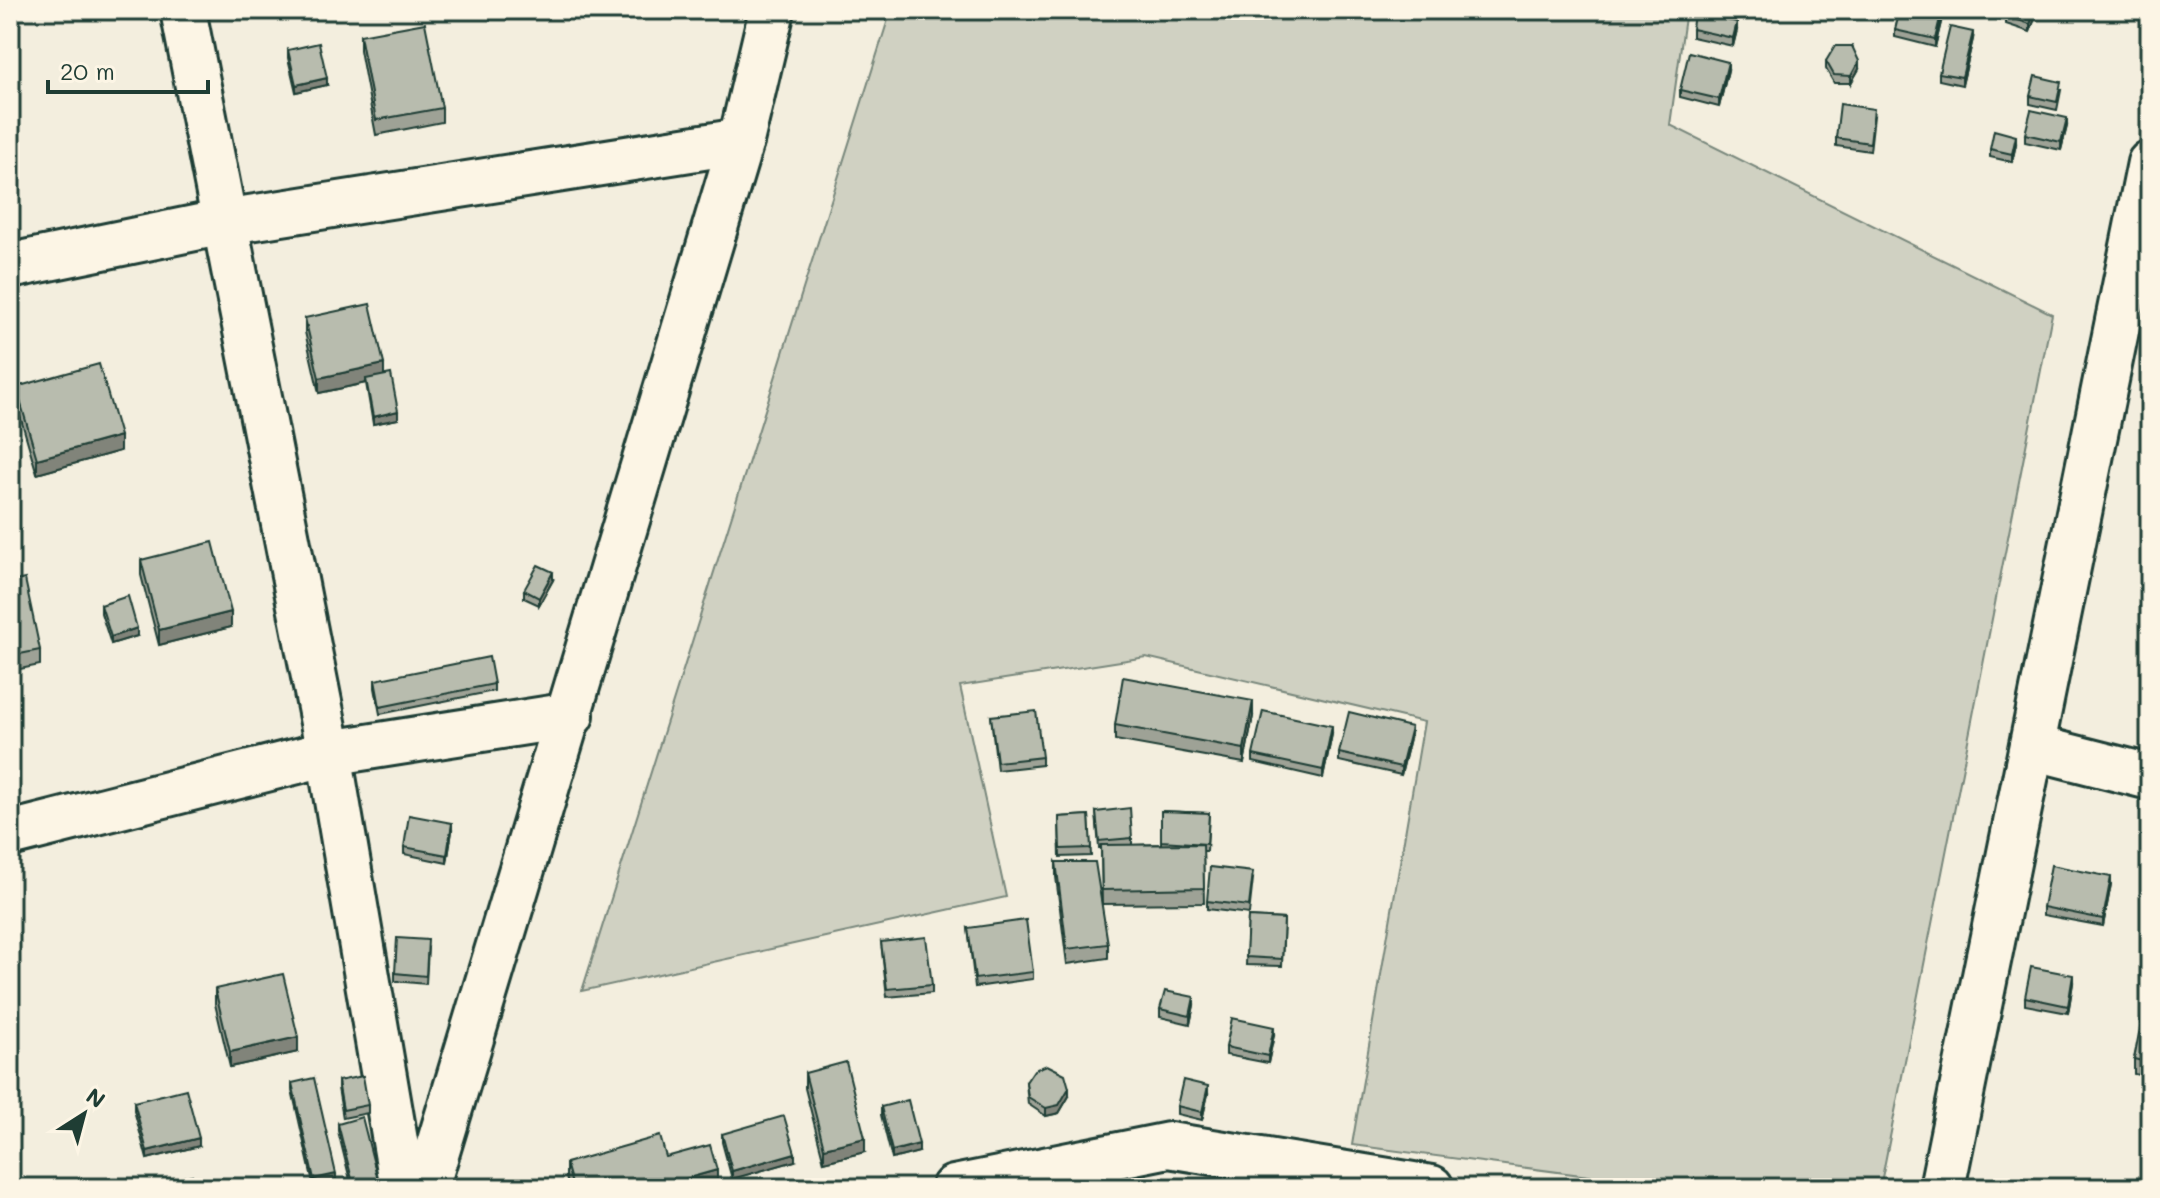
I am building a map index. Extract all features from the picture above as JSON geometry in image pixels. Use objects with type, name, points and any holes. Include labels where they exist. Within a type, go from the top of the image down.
[{"type":"street","points":[[183,10],[329,753],[403,1188]]},
{"type":"street","points":[[426,1188],[571,715],[741,141],[772,10]]},
{"type":"street","points":[[10,266],[224,222],[741,141]]},
{"type":"street","points":[[1942,1188],[2032,747],[2144,226],[2150,163]]},
{"type":"street","points":[[10,834],[329,753],[571,715]]},
{"type":"street","points":[[2032,747],[2150,777]]},
{"type":"street","points":[[954,1188],[1169,1145],[1431,1188]]},
{"type":"shaded area","points":[[891,10],[1686,10],[1670,125],[2052,314],[1880,1188],[1680,1188],[1352,1145],[1424,722],[1146,657],[960,686],[1006,897],[582,991]]},
{"type":"building","points":[[1900,10],[1942,10],[1935,39],[1895,30]]},
{"type":"building","points":[[2008,10],[2035,10],[2030,24],[2006,16]]},
{"type":"building","points":[[1694,13],[1737,22],[1733,38],[1692,29]]},
{"type":"building","points":[[425,23],[442,108],[376,120],[360,35]]},
{"type":"building","points":[[1950,27],[1973,32],[1962,77],[1939,73]]},
{"type":"building","points":[[319,43],[327,78],[296,85],[288,50]]},
{"type":"building","points":[[1835,46],[1852,46],[1859,61],[1851,76],[1834,75],[1826,61]]},
{"type":"building","points":[[1689,52],[1728,62],[1719,99],[1680,90]]},
{"type":"building","points":[[2035,76],[2061,82],[2057,102],[2030,96]]},
{"type":"building","points":[[1840,104],[1874,109],[1870,143],[1836,138]]},
{"type":"building","points":[[2031,110],[2067,118],[2061,142],[2025,134]]},
{"type":"building","points":[[1994,130],[2016,136],[2012,154],[1990,149]]},
{"type":"building","points":[[370,304],[384,364],[319,378],[305,318]]},
{"type":"building","points":[[99,364],[120,436],[37,459],[16,387]]},
{"type":"building","points":[[391,374],[398,411],[373,417],[366,379]]},
{"type":"building","points":[[213,542],[231,612],[159,630],[141,560]]},
{"type":"building","points":[[538,565],[553,572],[539,598],[524,590]]},
{"type":"building","points":[[25,579],[40,650],[10,656],[10,582]]},
{"type":"building","points":[[128,596],[137,628],[111,637],[101,605]]},
{"type":"building","points":[[489,657],[494,684],[380,707],[375,680]]},
{"type":"building","points":[[1123,677],[1253,701],[1244,749],[1115,725]]},
{"type":"building","points":[[1036,711],[1042,757],[997,762],[991,716]]},
{"type":"building","points":[[1263,711],[1332,726],[1323,770],[1253,755]]},
{"type":"building","points":[[1349,712],[1411,727],[1401,767],[1339,753]]},
{"type":"building","points":[[1130,808],[1132,838],[1099,841],[1096,812]]},
{"type":"building","points":[[1161,811],[1209,813],[1207,844],[1161,841]]},
{"type":"building","points":[[409,815],[452,823],[447,855],[404,847]]},
{"type":"building","points":[[1089,815],[1091,848],[1060,849],[1059,817]]},
{"type":"building","points":[[1203,844],[1204,888],[1102,890],[1101,845]]},
{"type":"building","points":[[1056,862],[1095,862],[1108,944],[1067,949]]},
{"type":"building","points":[[2051,865],[2111,877],[2103,919],[2043,907]]},
{"type":"building","points":[[1210,867],[1253,872],[1249,906],[1207,901]]},
{"type":"building","points":[[1248,917],[1284,919],[1282,959],[1246,957]]},
{"type":"building","points":[[1026,920],[1033,972],[975,979],[968,928]]},
{"type":"building","points":[[926,937],[932,985],[887,989],[881,942]]},
{"type":"building","points":[[397,938],[428,940],[426,976],[395,973]]},
{"type":"building","points":[[2031,967],[2073,975],[2068,1006],[2025,997]]},
{"type":"building","points":[[283,974],[298,1037],[230,1052],[215,989]]},
{"type":"building","points":[[1165,991],[1194,997],[1190,1016],[1160,1009]]},
{"type":"building","points":[[2146,997],[2150,998],[2150,1063],[2134,1059]]},
{"type":"building","points":[[1232,1018],[1274,1027],[1268,1056],[1226,1047]]},
{"type":"building","points":[[846,1062],[865,1138],[824,1148],[805,1073]]},
{"type":"building","points":[[1047,1065],[1065,1074],[1069,1088],[1059,1105],[1046,1108],[1028,1097],[1026,1082],[1034,1070]]},
{"type":"building","points":[[363,1076],[368,1105],[343,1110],[338,1081]]},
{"type":"building","points":[[314,1078],[336,1174],[314,1179],[292,1083]]},
{"type":"building","points":[[1183,1080],[1208,1086],[1202,1112],[1177,1106]]},
{"type":"building","points":[[186,1089],[199,1138],[147,1151],[134,1102]]},
{"type":"building","points":[[908,1100],[919,1144],[892,1151],[881,1107]]},
{"type":"building","points":[[784,1116],[795,1153],[732,1171],[722,1134]]},
{"type":"building","points":[[362,1117],[378,1180],[354,1187],[338,1124]]},
{"type":"building","points":[[660,1136],[666,1157],[710,1145],[717,1170],[653,1188],[573,1188],[566,1163]]},
{"type":"building","points":[[192,1175],[194,1188],[164,1188],[162,1182]]}]
